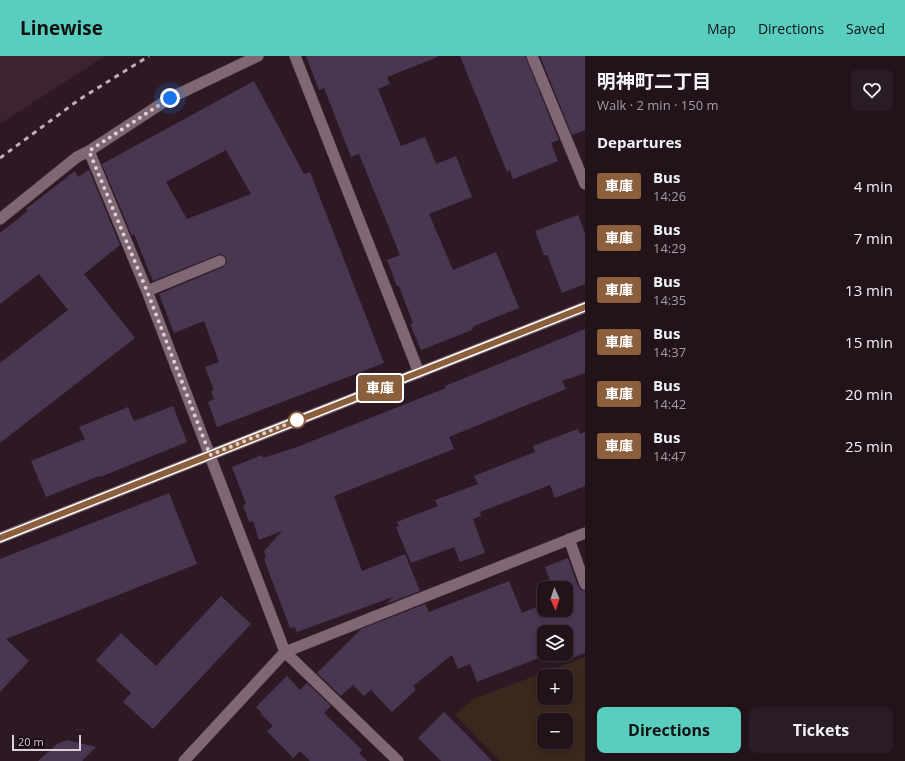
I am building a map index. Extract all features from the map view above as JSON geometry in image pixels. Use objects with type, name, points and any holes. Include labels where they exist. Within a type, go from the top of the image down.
[{"type":"street","points":[[0,219],[77,157],[89,151],[170,98],[258,56]]},
{"type":"street","points":[[295,56],[419,372]]},
{"type":"street","points":[[532,56],[585,184]]},
{"type":"street","points":[[89,151],[147,291],[285,652],[398,761]]},
{"type":"street","points":[[147,291],[220,261]]},
{"type":"street","points":[[0,538],[585,307]]},
{"type":"street","points":[[184,761],[285,652],[585,533]]},
{"type":"street","points":[[569,539],[585,584]]},
{"type":"shaded area","points":[[0,56],[105,56],[0,124]]},
{"type":"shaded area","points":[[585,657],[585,761],[500,761],[455,715],[473,699],[537,675],[537,705],[573,705],[573,669],[553,669]]},
{"type":"building","points":[[306,56],[438,57],[387,77],[390,84],[378,89],[401,146],[425,137],[436,164],[456,156],[472,197],[429,214],[453,270],[496,252],[519,308],[474,326],[472,330],[421,350],[410,324],[413,323],[387,260],[400,255],[359,154],[351,157],[324,88],[319,90]]},
{"type":"building","points":[[460,56],[525,56],[559,140],[551,143],[558,161],[513,179],[510,170],[507,172]]},
{"type":"building","points":[[540,56],[585,56],[585,130],[572,135]]},
{"type":"building","points":[[254,81],[304,174],[310,172],[384,363],[217,427],[208,402],[214,399],[211,391],[214,390],[205,367],[219,362],[204,321],[174,333],[159,294],[223,267],[227,262],[226,258],[221,254],[217,255],[153,281],[134,234],[132,236],[102,164]],"holes":[[[226,150],[251,194],[187,219],[166,182]]]},
{"type":"building","points":[[89,170],[120,245],[84,274],[135,338],[0,443],[0,363],[68,310],[39,274],[0,304],[0,233],[28,211],[26,209],[75,171],[78,177]]},
{"type":"building","points":[[578,215],[585,233],[585,284],[562,293],[547,255],[544,255],[535,231]]},
{"type":"building","points":[[585,329],[585,373],[562,381],[566,389],[449,437],[454,449],[334,496],[362,571],[405,554],[420,591],[386,604],[393,597],[297,632],[295,627],[290,628],[264,559],[266,558],[264,551],[282,531],[259,540],[253,521],[249,522],[243,505],[246,504],[232,467],[262,455],[263,458],[297,447],[446,388],[445,386]]},
{"type":"building","points":[[173,406],[187,442],[46,497],[31,461],[85,439],[79,427],[128,407],[134,421]]},
{"type":"building","points":[[578,429],[580,434],[585,432],[585,486],[555,498],[550,485],[480,512],[481,516],[473,519],[485,553],[460,562],[454,547],[411,563],[396,527],[399,526],[397,522],[438,506],[435,500],[478,484],[474,476],[535,452],[533,446]]},
{"type":"building","points":[[169,493],[197,564],[6,639],[29,661],[0,692],[0,559]]},
{"type":"building","points":[[568,558],[578,586],[581,590],[585,591],[585,653],[573,657],[573,625],[537,625],[537,659],[477,682],[470,664],[458,669],[452,655],[413,686],[416,690],[392,712],[371,690],[364,696],[353,685],[341,696],[317,673],[361,629],[425,604],[429,612],[509,581],[522,613],[537,607],[537,617],[573,617],[573,581],[550,581],[545,567]]},
{"type":"building","points":[[221,596],[251,624],[153,729],[123,702],[131,693],[96,660],[121,633],[156,666]]},
{"type":"building","points":[[287,676],[300,690],[307,683],[331,706],[324,713],[362,750],[359,753],[367,761],[310,761],[300,751],[293,758],[267,731],[273,726],[256,707]]},
{"type":"building","points":[[444,712],[492,761],[441,761],[418,738]]},
{"type":"building","points":[[67,740],[96,747],[82,761],[38,761],[57,744]]},
{"type":"railway","points":[[0,158],[80,99],[149,56]]},
{"type":"bus line","name":"車庫","points":[[0,538],[585,307]]},
{"type":"route","points":[[170,98],[89,151],[147,291],[210,455],[297,420]]}]
